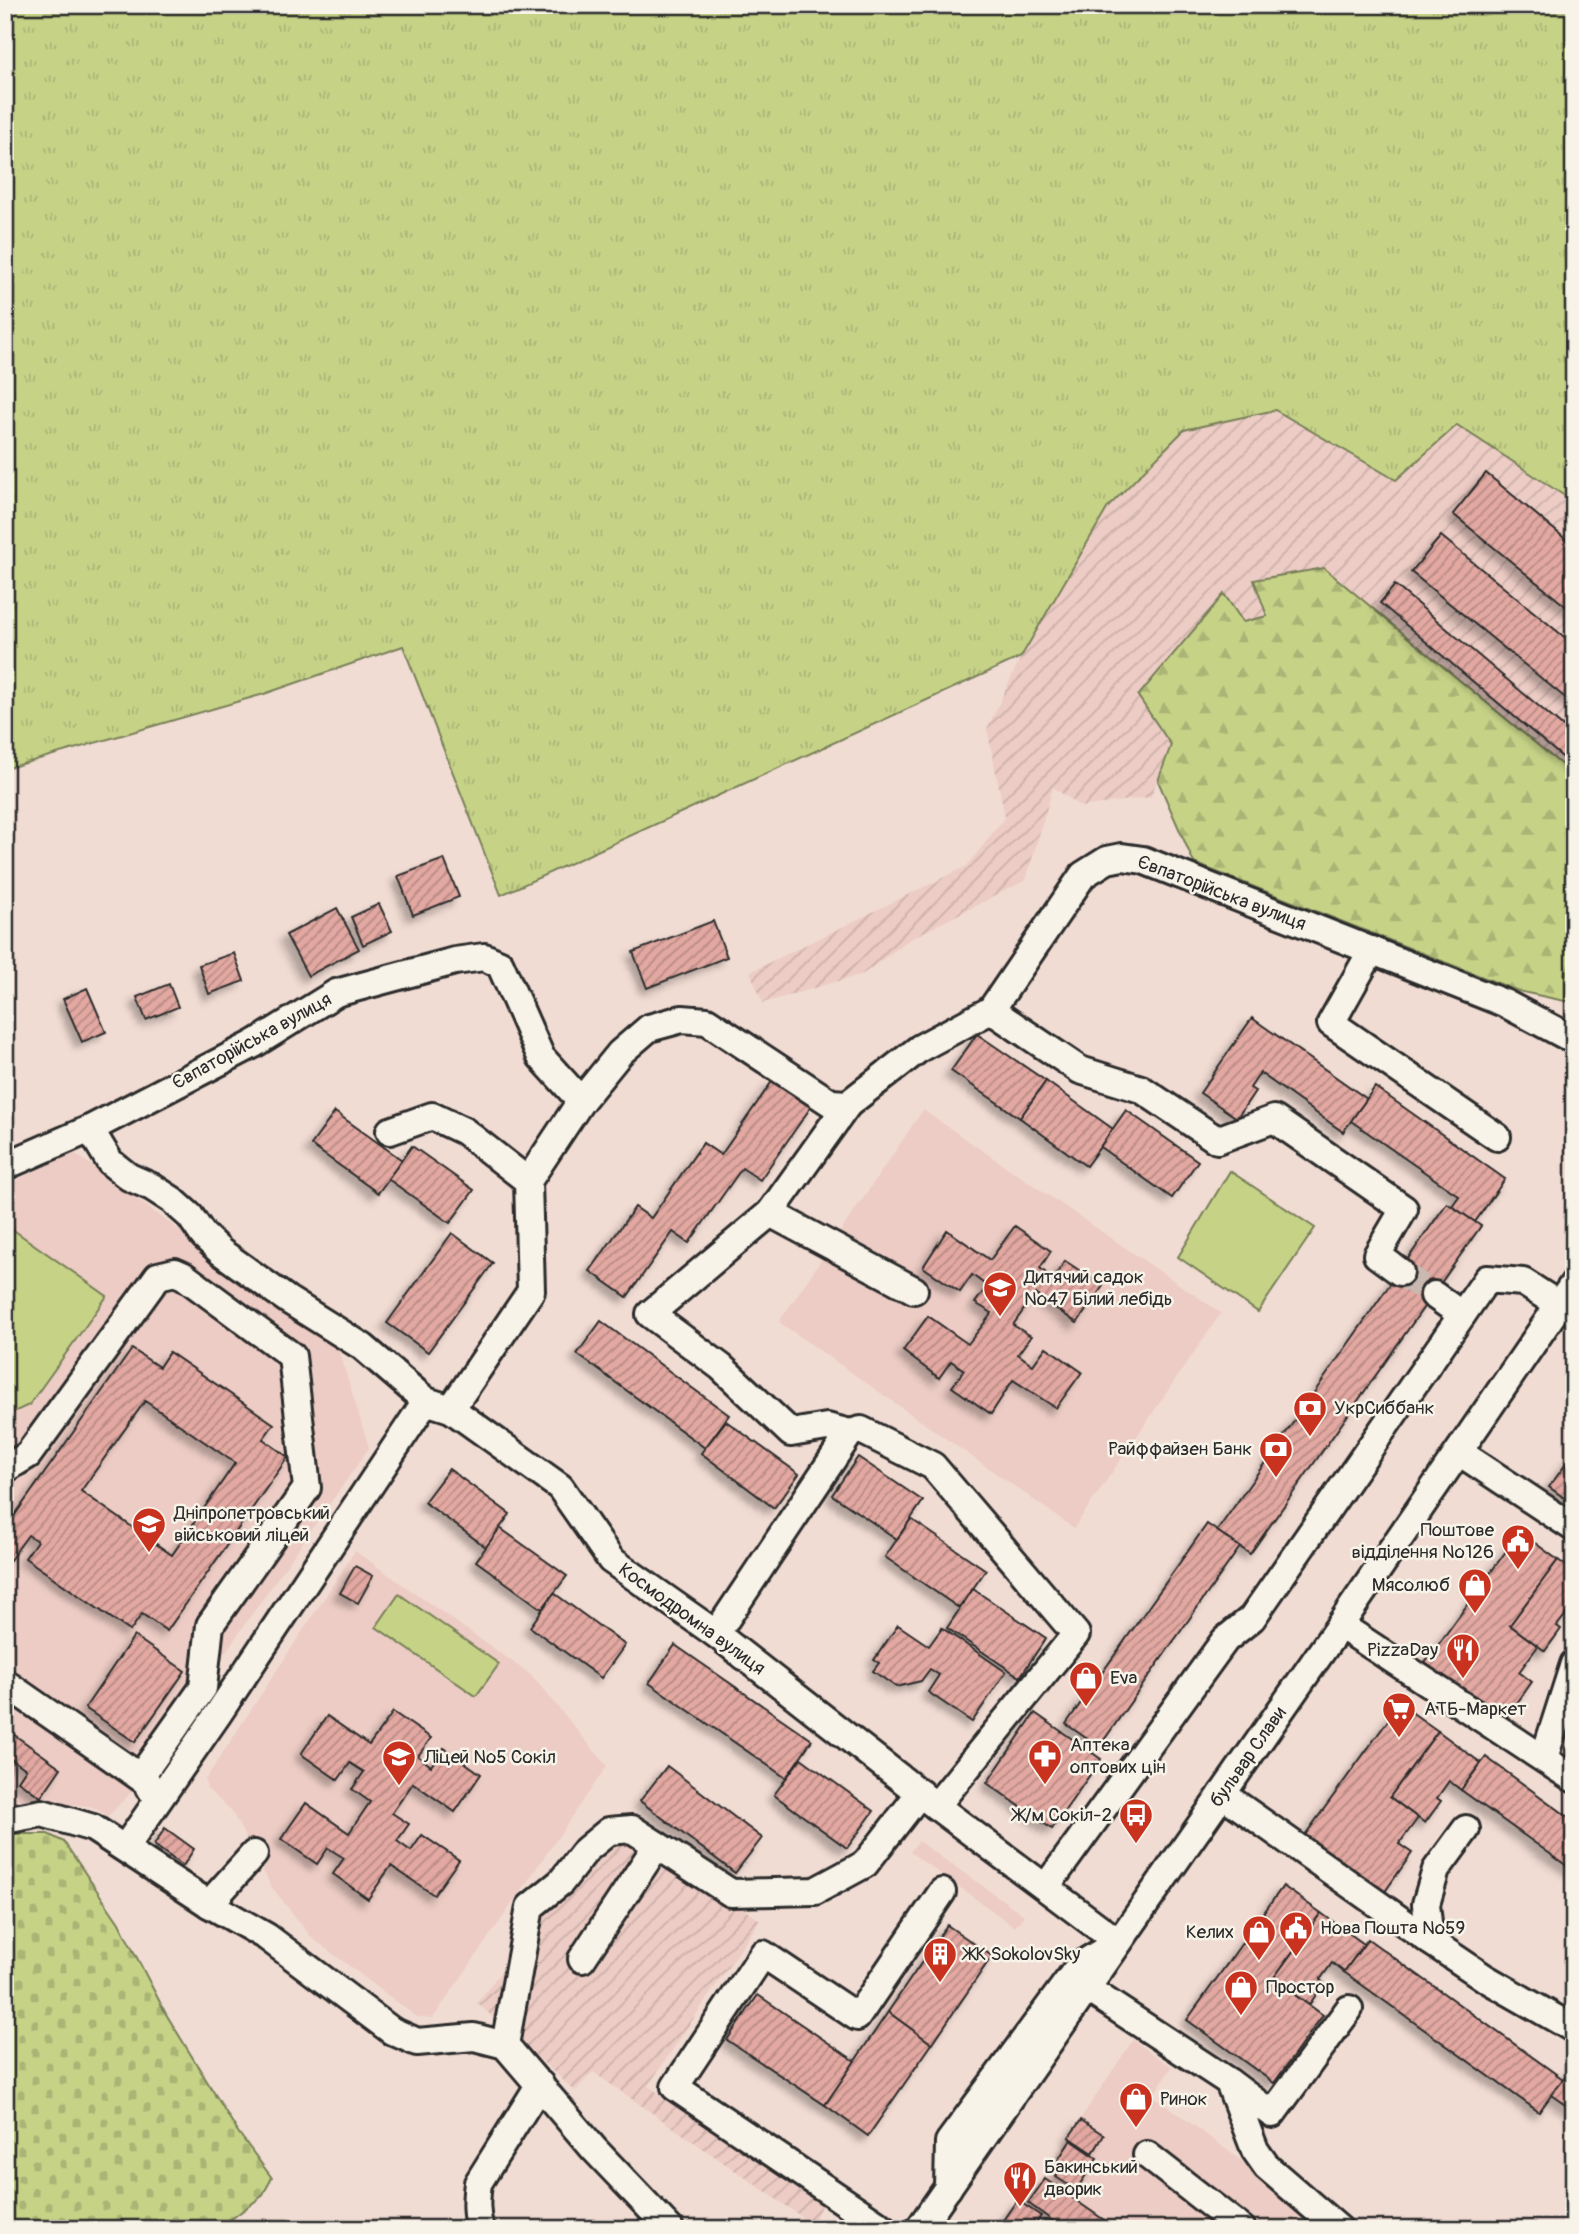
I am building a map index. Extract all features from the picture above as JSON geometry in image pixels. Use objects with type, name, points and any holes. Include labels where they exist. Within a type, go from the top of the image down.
[{"type":"street","name":"Євпаторійська вулиця","points":[[850,1433],[827,1427],[791,1433],[722,1367],[650,1314],[770,1213],[848,1104],[920,1048],[991,1010],[1083,875],[1107,860],[1122,857],[1143,860],[1504,1003],[1574,1040]]},
{"type":"street","points":[[1372,950],[1331,1023],[1497,1137]]},
{"type":"street","name":"Євпаторійська вулиця","points":[[5,1166],[90,1129],[254,1044],[336,993],[455,961],[484,957],[500,964],[541,1057],[581,1101]]},
{"type":"street","points":[[991,1010],[1080,1070],[1141,1089],[1217,1140],[1274,1119],[1404,1209],[1377,1255],[1401,1272]]},
{"type":"street","points":[[125,1848],[438,1405],[531,1291],[528,1181],[581,1101],[620,1053],[649,1028],[681,1019],[707,1021],[831,1103],[848,1104]]},
{"type":"street","points":[[390,1131],[432,1116],[464,1131],[528,1181]]},
{"type":"street","name":"Космодромна вулиця","points":[[90,1129],[110,1162],[129,1177],[172,1200],[190,1216],[203,1235],[221,1252],[288,1300],[352,1353],[438,1405],[560,1487],[611,1560],[716,1634],[1118,1942]]},
{"type":"street","points":[[770,1213],[914,1290]]},
{"type":"street","points":[[5,1469],[28,1455],[158,1276],[175,1272],[184,1276],[292,1356],[307,1488],[210,1625],[203,1688],[140,1777]]},
{"type":"street","points":[[1046,1887],[1225,1640],[1252,1618],[1487,1279],[1523,1282],[1559,1304]]},
{"type":"street","name":"бульвар Слави","points":[[919,2229],[1340,1625],[1574,1283]]},
{"type":"street","points":[[1434,1295],[1462,1315]]},
{"type":"street","points":[[505,2045],[530,1907],[561,1882],[586,1850],[609,1831],[632,1829],[731,1893],[815,1891],[865,1864],[928,1799],[1076,1634],[933,1466],[861,1430],[850,1433],[716,1634]]},
{"type":"street","points":[[1459,1452],[1574,1528]]},
{"type":"street","points":[[1340,1625],[1574,1779]]},
{"type":"street","points":[[1544,1758],[1574,1664]]},
{"type":"street","points":[[5,1683],[147,1782],[155,1803]]},
{"type":"street","points":[[1222,1794],[1485,1978],[1574,2029]]},
{"type":"street","points":[[5,1820],[42,1813],[93,1828],[209,1904],[267,1937],[392,2031],[417,2042],[474,2037],[505,2045],[594,2149],[670,2229]]},
{"type":"street","points":[[1430,1941],[1426,1904],[1436,1871],[1466,1829]]},
{"type":"street","points":[[582,1959],[657,1845]]},
{"type":"street","points":[[209,1904],[254,1854]]},
{"type":"street","points":[[885,2229],[675,2087],[763,1954],[857,2017],[942,1892]]},
{"type":"street","points":[[948,2188],[950,2142],[1079,1966],[1118,1942]]},
{"type":"street","points":[[1086,1988],[1229,2082],[1272,2114],[1349,2008]]},
{"type":"street","points":[[1229,2082],[1255,2150],[1268,2166],[1339,2229]]},
{"type":"street","points":[[480,2229],[476,2201],[478,2183],[540,2084]]},
{"type":"street","points":[[1147,2155],[1242,2229]]},
{"type":"shaded area","points":[[1275,410],[1396,480],[1457,425],[1574,502],[1574,775],[1324,568],[1254,580],[1267,616],[1243,622],[1225,595],[1151,797],[1081,807],[1053,787],[1026,880],[910,939],[863,974],[763,1003],[750,972],[967,866],[1005,817],[987,729],[1021,657],[1108,507],[1184,430]]},
{"type":"shaded area","name":"Дитячий садок №47 Білий лебідь","points":[[923,1110],[1221,1313],[1074,1528],[779,1322]]},
{"type":"shaded area","name":"Дніпропетровський військовий ліцей","points":[[73,1152],[338,1347],[369,1448],[219,1661],[162,1764],[161,1775],[136,1787],[108,1816],[90,1806],[5,1799],[5,1186]]},
{"type":"shaded area","name":"Ліцей №5 Сокіл","points":[[355,1551],[531,1675],[607,1766],[433,2018],[417,2017],[312,1938],[271,1886],[231,1810],[207,1789],[205,1780]]},
{"type":"shaded area","points":[[616,1821],[760,1920],[648,2086],[823,2202],[812,2224],[593,2072],[575,2091],[477,2003]]},
{"type":"shaded area","points":[[918,1841],[1024,1915],[1015,1927],[910,1852]]},
{"type":"shaded area","name":"Ринок","points":[[1133,2040],[1172,2067],[1153,2095],[1243,2162],[1318,2229],[1059,2229],[1023,2205]]},
{"type":"green space","points":[[5,5],[1574,5],[1574,502],[1457,425],[1396,480],[1275,410],[1184,430],[1108,507],[1021,657],[501,895],[403,646],[264,694],[5,769]]},
{"type":"green space","points":[[1324,568],[1574,775],[1574,1003],[1518,991],[1194,863],[1158,781],[1171,745],[1138,696],[1224,594],[1243,622],[1267,616],[1254,580]]},
{"type":"green space","points":[[1230,1171],[1315,1228],[1258,1312],[1178,1257]]},
{"type":"green space","points":[[5,1224],[107,1296],[29,1405],[5,1416]]},
{"type":"green space","points":[[399,1594],[499,1664],[476,1696],[376,1627]]},
{"type":"green space","points":[[9,1834],[48,1834],[64,1842],[119,1923],[166,2014],[238,2132],[272,2178],[262,2196],[218,2229],[5,2229],[5,1837]]},
{"type":"building","points":[[1486,473],[1574,546],[1574,613],[1453,514]]},
{"type":"building","points":[[1441,536],[1574,645],[1574,705],[1411,572]]},
{"type":"building","points":[[1395,585],[1574,736],[1574,767],[1380,603]]},
{"type":"building","points":[[444,859],[459,897],[413,915],[398,876]]},
{"type":"building","points":[[379,904],[392,931],[363,945],[351,917]]},
{"type":"building","points":[[337,908],[359,949],[308,976],[286,935]]},
{"type":"building","points":[[713,921],[727,957],[647,988],[633,952]]},
{"type":"building","points":[[234,953],[244,981],[209,994],[199,965]]},
{"type":"building","points":[[169,984],[178,1007],[146,1020],[137,997]]},
{"type":"building","points":[[87,988],[106,1032],[82,1042],[63,999]]},
{"type":"building","points":[[1252,1018],[1367,1099],[1343,1132],[1260,1073],[1250,1088],[1255,1091],[1237,1118],[1200,1093]]},
{"type":"building","points":[[977,1034],[1046,1081],[1020,1118],[951,1071]]},
{"type":"building","points":[[773,1080],[811,1107],[760,1180],[742,1168],[689,1243],[673,1232],[627,1297],[590,1271],[635,1207],[651,1218],[703,1143],[721,1155]]},
{"type":"building","points":[[1046,1081],[1113,1129],[1086,1166],[1020,1118]]},
{"type":"building","points":[[1375,1087],[1505,1179],[1475,1222],[1452,1206],[1459,1196],[1351,1121]]},
{"type":"building","points":[[1126,1110],[1198,1161],[1172,1198],[1100,1147]]},
{"type":"building","points":[[335,1112],[402,1160],[378,1193],[311,1145]]},
{"type":"building","points":[[412,1146],[474,1190],[450,1223],[388,1179]]},
{"type":"building","points":[[1447,1203],[1481,1226],[1250,1554],[1217,1531]]},
{"type":"building","points":[[1015,1226],[1051,1251],[1040,1268],[1053,1279],[1065,1261],[1103,1286],[1077,1323],[1035,1294],[1013,1325],[1031,1336],[1018,1354],[1033,1365],[1046,1347],[1082,1372],[1056,1408],[1013,1380],[991,1414],[952,1387],[964,1370],[951,1361],[939,1378],[903,1351],[928,1316],[968,1344],[992,1313],[975,1303],[987,1286],[972,1275],[960,1292],[923,1267],[947,1230],[990,1260]]},
{"type":"building","points":[[452,1233],[493,1263],[428,1352],[387,1323]]},
{"type":"building","points":[[601,1321],[729,1415],[705,1448],[577,1354]]},
{"type":"building","points":[[132,1349],[159,1367],[169,1352],[274,1424],[263,1439],[288,1457],[167,1631],[142,1614],[130,1631],[25,1558],[37,1541],[28,1535],[5,1567],[5,1534],[12,1524],[10,1522]],"holes":[[[145,1401],[235,1463],[172,1555],[81,1491]]]},
{"type":"building","points":[[726,1421],[799,1474],[774,1508],[701,1453]]},
{"type":"building","points":[[1574,1453],[1574,1505],[1549,1487]]},
{"type":"building","points":[[858,1457],[923,1501],[897,1539],[832,1495]]},
{"type":"building","points":[[449,1469],[510,1514],[486,1547],[424,1502]]},
{"type":"building","points":[[911,1519],[986,1570],[959,1608],[885,1557]]},
{"type":"building","points":[[1207,1524],[1240,1547],[1099,1747],[1066,1724]]},
{"type":"building","points":[[500,1528],[567,1576],[542,1609],[476,1561]]},
{"type":"building","points":[[1520,1532],[1558,1560],[1510,1625],[1538,1646],[1519,1672],[1532,1682],[1504,1721],[1425,1663]]},
{"type":"building","points":[[1558,1560],[1574,1571],[1574,1612],[1570,1609],[1557,1626],[1561,1629],[1545,1651],[1510,1625]]},
{"type":"building","points":[[355,1566],[373,1576],[358,1603],[340,1593]]},
{"type":"building","points":[[973,1589],[1046,1638],[1020,1677],[947,1628]]},
{"type":"building","points":[[554,1593],[625,1645],[601,1678],[530,1627]]},
{"type":"building","points":[[898,1625],[929,1646],[942,1628],[1006,1672],[972,1722],[928,1692],[939,1675],[930,1669],[921,1681],[896,1687],[873,1671],[879,1663],[874,1660]]},
{"type":"building","points":[[134,1636],[185,1671],[135,1742],[85,1708]]},
{"type":"building","points":[[675,1645],[812,1740],[786,1778],[649,1683]]},
{"type":"building","points":[[1400,1704],[1438,1731],[1390,1797],[1418,1818],[1399,1844],[1412,1853],[1384,1893],[1305,1835]]},
{"type":"building","points":[[393,1712],[431,1738],[418,1756],[431,1766],[444,1748],[481,1774],[455,1812],[413,1783],[392,1813],[409,1824],[397,1841],[411,1851],[422,1835],[459,1860],[434,1895],[391,1866],[368,1899],[333,1874],[344,1858],[328,1848],[317,1864],[281,1839],[306,1803],[349,1833],[370,1802],[352,1789],[364,1772],[350,1763],[338,1780],[301,1754],[327,1716],[369,1745]]},
{"type":"building","points":[[1035,1713],[1101,1759],[1052,1829],[987,1783]]},
{"type":"building","points":[[6,1729],[61,1768],[41,1797],[18,1781],[26,1769],[5,1755]]},
{"type":"building","points":[[1438,1731],[1481,1763],[1461,1790],[1449,1781],[1437,1798],[1441,1801],[1425,1823],[1390,1797]]},
{"type":"building","points":[[1486,1757],[1574,1821],[1574,1871],[1461,1790]]},
{"type":"building","points":[[801,1758],[874,1811],[847,1848],[774,1795]]},
{"type":"building","points":[[667,1766],[762,1838],[735,1873],[640,1801]]},
{"type":"building","points":[[165,1828],[194,1849],[183,1866],[154,1845]]},
{"type":"building","points":[[1283,1886],[1321,1913],[1273,1979],[1323,2015],[1274,2083],[1187,2020]]},
{"type":"building","points":[[1321,1913],[1364,1944],[1344,1972],[1332,1963],[1320,1980],[1324,1983],[1309,2005],[1273,1979]]},
{"type":"building","name":"ЖК SokolovSky","points":[[947,1925],[992,1956],[932,2044],[888,2012]]},
{"type":"building","points":[[1368,1939],[1563,2079],[1539,2112],[1344,1972]]},
{"type":"building","points":[[758,1995],[855,2061],[825,2105],[727,2040]]},
{"type":"building","points":[[888,2012],[932,2044],[868,2136],[825,2105]]},
{"type":"building","points":[[1574,2064],[1574,2111],[1551,2095]]},
{"type":"building","points":[[1081,2120],[1104,2135],[1093,2153],[1069,2137]]},
{"type":"building","points":[[1071,2140],[1097,2158],[1076,2190],[1056,2177],[1062,2167],[1056,2163]]},
{"type":"building","points":[[1045,2179],[1117,2229],[1064,2229],[1028,2203]]},
{"type":"building","name":"Бакинський дворик","points":[[1017,2200],[1041,2216],[1032,2229],[997,2229]]},
{"type":"tunnel","points":[[1400,1272],[1434,1295]]},
{"type":"place","name":"Дитячий садок №47 Білий лебідь","points":[[1000,1318]]},
{"type":"place","name":"УкрСиббанк","points":[[1310,1438]]},
{"type":"place","name":"Райффайзен Банк","points":[[1276,1479]]},
{"type":"place","name":"Дніпропетровський військовий ліцей","points":[[149,1554]]},
{"type":"place","name":"Поштове відділення №126","points":[[1518,1571]]},
{"type":"place","name":"Мясолюб","points":[[1475,1615]]},
{"type":"place","name":"PizzaDay","points":[[1463,1680]]},
{"type":"place","name":"Eva","points":[[1086,1708]]},
{"type":"place","name":"АТБ-Маркет","points":[[1399,1739]]},
{"type":"place","name":"Аптека оптових цін","points":[[1045,1786]]},
{"type":"place","name":"Ліцей №5 Сокіл","points":[[399,1787]]},
{"type":"place","name":"Ж/м Сокіл-2","points":[[1136,1845]]},
{"type":"place","name":"Нова Пошта №59","points":[[1296,1958]]},
{"type":"place","name":"Келих","points":[[1259,1962]]},
{"type":"place","name":"ЖК SokolovSky","points":[[940,1984]]},
{"type":"place","name":"Простор","points":[[1241,2017]]},
{"type":"place","name":"Ринок","points":[[1136,2129]]},
{"type":"place","name":"Бакинський дворик","points":[[1020,2208]]}]
